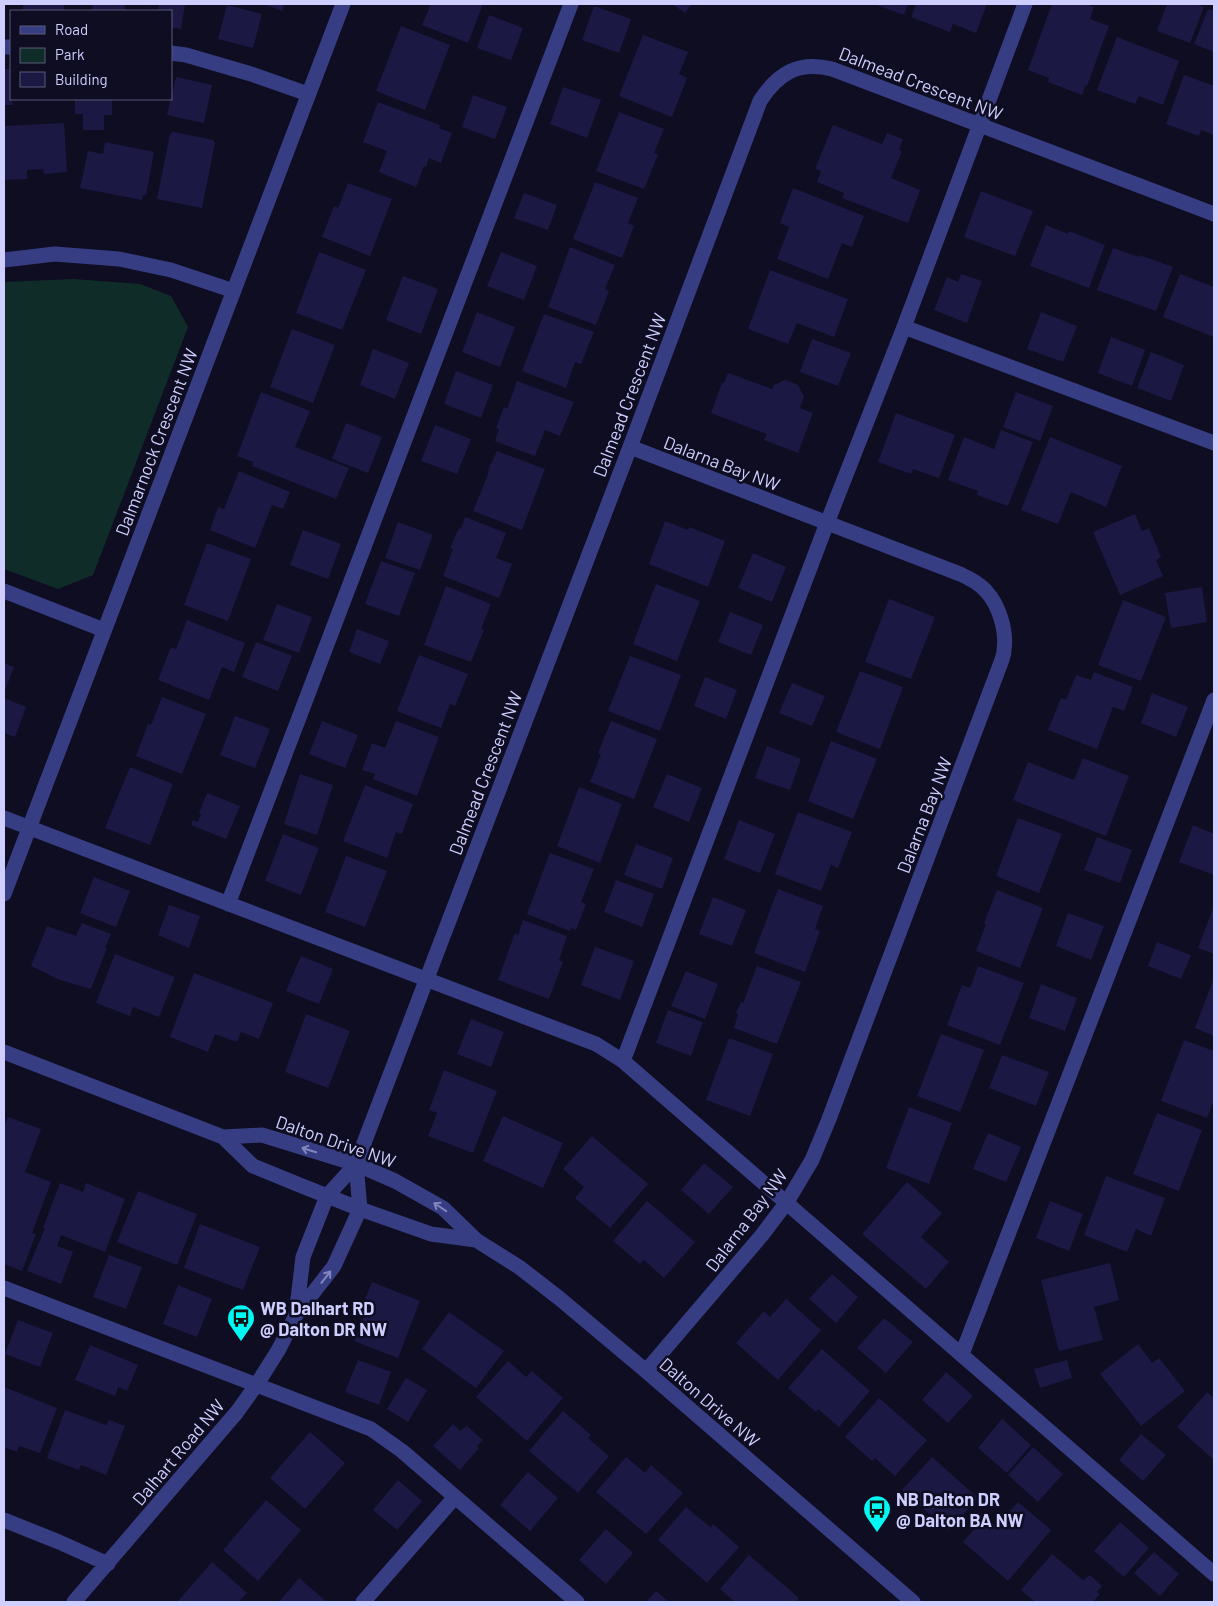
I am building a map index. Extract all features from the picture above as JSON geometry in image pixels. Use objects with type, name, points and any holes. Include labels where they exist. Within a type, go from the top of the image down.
[{"type":"street","name":"Dalmarnock Crescent NW","points":[[4,894],[343,4]]},
{"type":"street","points":[[228,904],[571,4]]},
{"type":"street","points":[[622,1061],[827,523],[904,327],[1025,4]]},
{"type":"street","points":[[172,53],[186,55],[251,74],[308,94]]},
{"type":"street","name":"Dalmead Crescent NW","points":[[356,1164],[760,101],[768,88],[780,77],[801,67],[818,66],[832,69],[1214,214]]},
{"type":"street","points":[[4,260],[55,254],[118,260],[171,270],[234,291]]},
{"type":"street","points":[[904,327],[1214,443]]},
{"type":"street","name":"Dalarna Bay NW","points":[[630,447],[974,581],[986,590],[996,606],[1003,627],[1005,648],[812,1160],[786,1202],[762,1235],[646,1371]]},
{"type":"street","points":[[4,591],[104,630]]},
{"type":"street","points":[[962,1354],[1214,700]]},
{"type":"street","points":[[4,818],[596,1044],[622,1061],[1214,1574]]},
{"type":"street","name":"Dalton Drive NW","points":[[4,1052],[223,1136],[262,1135],[356,1164],[395,1181],[443,1208],[476,1240],[518,1267],[559,1298],[913,1602]]},
{"type":"street","name":"Dalton Drive NW","points":[[223,1136],[253,1166],[360,1209],[431,1234],[476,1240]]},
{"type":"street","name":"Dalhart Road NW","points":[[296,1315],[303,1257],[328,1196],[356,1164]]},
{"type":"street","name":"Dalhart Road NW","points":[[74,1602],[237,1412],[278,1350],[296,1315],[334,1266],[360,1209],[356,1164]]},
{"type":"street","points":[[4,1288],[371,1429],[402,1451],[577,1602]]},
{"type":"street","points":[[364,1602],[455,1497]]},
{"type":"street","points":[[4,1520],[108,1564]]},
{"type":"green space","points":[[73,279],[140,284],[171,296],[188,327],[93,575],[58,589],[4,569],[4,282]]},
{"type":"building","points":[[23,4],[64,4],[64,10],[23,10]]},
{"type":"building","points":[[93,4],[125,4],[125,10],[92,10]]},
{"type":"building","points":[[159,4],[185,4],[181,29],[172,27],[172,10],[158,10]]},
{"type":"building","points":[[264,4],[284,4],[282,11]]},
{"type":"building","points":[[431,4],[483,4],[468,43],[422,25]]},
{"type":"building","points":[[672,4],[692,4],[685,13]]},
{"type":"building","points":[[874,4],[908,4],[904,15]]},
{"type":"building","points":[[916,4],[987,4],[976,33],[953,24],[950,32],[911,17]]},
{"type":"building","points":[[1052,4],[1085,4],[1094,7],[1090,19],[1109,26],[1082,95],[1048,82],[1049,78],[1028,70]]},
{"type":"building","points":[[1167,4],[1195,4],[1204,7],[1190,43],[1157,31]]},
{"type":"building","points":[[227,5],[262,14],[253,48],[218,39]]},
{"type":"building","points":[[594,6],[631,19],[619,53],[582,40]]},
{"type":"building","points":[[1208,9],[1214,11],[1214,52],[1194,44]]},
{"type":"building","points":[[489,15],[523,28],[511,60],[477,48]]},
{"type":"building","points":[[401,26],[450,45],[425,110],[376,91]]},
{"type":"building","points":[[643,35],[688,52],[679,74],[687,78],[672,117],[619,96]]},
{"type":"building","points":[[1117,37],[1179,61],[1163,105],[1139,96],[1135,104],[1097,90]]},
{"type":"building","points":[[4,69],[10,69],[10,100],[12,100],[13,105],[4,105]]},
{"type":"building","points":[[1184,75],[1214,86],[1214,135],[1201,130],[1199,136],[1166,124]]},
{"type":"building","points":[[176,77],[212,85],[204,123],[167,115]]},
{"type":"building","points":[[563,87],[601,100],[587,138],[550,124]]},
{"type":"building","points":[[473,95],[507,107],[495,139],[462,127]]},
{"type":"building","points":[[75,100],[112,100],[112,115],[104,115],[104,130],[83,130],[83,114],[75,114]]},
{"type":"building","points":[[378,102],[440,125],[439,128],[452,133],[441,163],[429,158],[416,187],[379,172],[387,151],[363,142]]},
{"type":"building","points":[[619,112],[664,129],[654,153],[658,155],[644,189],[596,171]]},
{"type":"building","points":[[64,123],[67,172],[44,174],[43,169],[27,170],[27,179],[4,180],[4,126]]},
{"type":"building","points":[[833,125],[882,144],[887,133],[903,139],[899,150],[902,151],[891,178],[920,190],[908,223],[842,198],[844,193],[817,182],[821,171],[815,169]]},
{"type":"building","points":[[173,132],[213,140],[215,143],[202,208],[157,199],[170,134]]},
{"type":"building","points":[[105,142],[154,152],[146,195],[143,195],[142,200],[80,188],[88,151],[103,154]]},
{"type":"building","points":[[595,182],[638,198],[628,223],[634,226],[622,258],[573,239]]},
{"type":"building","points":[[348,183],[392,199],[370,256],[322,237],[334,206],[338,208]]},
{"type":"building","points":[[793,188],[864,216],[852,247],[842,243],[828,279],[777,259],[789,227],[780,223]]},
{"type":"building","points":[[981,191],[1033,211],[1015,256],[964,237]]},
{"type":"building","points":[[524,193],[557,205],[548,230],[514,218]]},
{"type":"building","points":[[1046,225],[1068,234],[1069,231],[1105,245],[1089,288],[1030,266]]},
{"type":"building","points":[[570,247],[615,265],[605,289],[609,291],[596,325],[548,307]]},
{"type":"building","points":[[1113,248],[1173,267],[1156,311],[1097,290]]},
{"type":"building","points":[[319,252],[366,270],[342,330],[296,313]]},
{"type":"building","points":[[501,252],[537,266],[524,300],[487,286]]},
{"type":"building","points":[[770,270],[848,299],[834,337],[797,323],[788,344],[748,329]]},
{"type":"building","points":[[961,274],[982,281],[967,323],[934,310],[947,277],[958,282]]},
{"type":"building","points":[[1180,274],[1214,287],[1214,337],[1163,317]]},
{"type":"building","points":[[403,276],[438,289],[421,334],[386,320]]},
{"type":"building","points":[[477,312],[515,327],[500,367],[462,352]]},
{"type":"building","points":[[1041,312],[1077,326],[1063,362],[1027,349]]},
{"type":"building","points":[[544,314],[594,332],[581,364],[575,362],[566,388],[522,371]]},
{"type":"building","points":[[292,329],[335,345],[313,403],[270,387]]},
{"type":"building","points":[[1111,337],[1145,350],[1132,386],[1098,373]]},
{"type":"building","points":[[812,339],[851,353],[838,386],[800,372]]},
{"type":"building","points":[[373,349],[409,363],[395,399],[360,385]]},
{"type":"building","points":[[1151,352],[1184,365],[1171,401],[1137,388]]},
{"type":"building","points":[[456,371],[493,385],[481,418],[444,404]]},
{"type":"building","points":[[728,373],[772,389],[774,385],[785,380],[798,385],[804,397],[800,408],[813,413],[798,453],[764,440],[767,434],[711,413],[722,383],[724,383]]},
{"type":"building","points":[[517,381],[574,402],[560,436],[545,430],[535,456],[495,441],[499,429],[496,428],[504,407],[507,409]]},
{"type":"building","points":[[261,392],[310,411],[295,447],[349,468],[336,499],[252,466],[253,462],[237,456]]},
{"type":"building","points":[[1016,392],[1053,406],[1040,441],[1003,427]]},
{"type":"building","points":[[896,413],[955,435],[939,478],[913,469],[911,474],[878,462]]},
{"type":"building","points":[[346,423],[382,437],[368,473],[332,459]]},
{"type":"building","points":[[435,425],[471,439],[457,474],[421,461]]},
{"type":"building","points":[[1001,430],[1033,442],[1008,506],[977,495],[978,491],[948,480],[964,437],[994,449]]},
{"type":"building","points":[[1050,437],[1122,466],[1106,507],[1071,492],[1058,524],[1021,510]]},
{"type":"building","points":[[497,451],[545,469],[522,530],[473,511]]},
{"type":"building","points":[[239,471],[290,492],[283,509],[272,505],[255,548],[210,530],[218,507],[224,509]]},
{"type":"building","points":[[1135,514],[1142,531],[1149,528],[1161,557],[1156,560],[1163,576],[1120,595],[1093,532]]},
{"type":"building","points":[[465,517],[506,533],[496,558],[512,564],[499,598],[443,576],[453,549],[450,548],[459,528],[461,529]]},
{"type":"building","points":[[665,521],[688,530],[689,527],[725,541],[708,587],[649,564]]},
{"type":"building","points":[[398,522],[433,535],[420,570],[385,558]]},
{"type":"building","points":[[303,530],[341,544],[328,579],[290,565]]},
{"type":"building","points":[[207,543],[251,559],[228,621],[184,605]]},
{"type":"building","points":[[753,553],[786,567],[772,602],[738,588]]},
{"type":"building","points":[[381,561],[415,573],[399,616],[365,604]]},
{"type":"building","points":[[656,584],[700,601],[677,661],[633,644]]},
{"type":"building","points":[[446,586],[491,604],[481,629],[484,630],[471,662],[424,645]]},
{"type":"building","points":[[1202,587],[1207,622],[1171,628],[1165,593]]},
{"type":"building","points":[[889,599],[935,617],[911,679],[865,662]]},
{"type":"building","points":[[1123,600],[1166,617],[1141,681],[1098,665]]},
{"type":"building","points":[[277,604],[312,617],[299,653],[263,640]]},
{"type":"building","points":[[730,612],[763,625],[751,655],[718,642]]},
{"type":"building","points":[[187,620],[245,643],[234,672],[222,667],[209,700],[158,680],[171,647],[176,649]]},
{"type":"building","points":[[357,629],[389,641],[380,664],[349,652]]},
{"type":"building","points":[[256,642],[292,656],[278,691],[242,677]]},
{"type":"building","points":[[419,655],[468,674],[455,706],[450,704],[441,728],[397,711]]},
{"type":"building","points":[[630,656],[681,675],[660,731],[608,711]]},
{"type":"building","points":[[4,663],[14,667],[4,693]]},
{"type":"building","points":[[860,671],[903,687],[880,749],[836,732]]},
{"type":"building","points":[[1094,672],[1133,687],[1124,711],[1113,707],[1097,749],[1048,730],[1061,698],[1066,700],[1076,675],[1091,680]]},
{"type":"building","points":[[705,677],[737,690],[726,719],[694,706]]},
{"type":"building","points":[[792,683],[825,696],[812,726],[779,713]]},
{"type":"building","points":[[1152,693],[1188,707],[1176,737],[1141,723]]},
{"type":"building","points":[[162,697],[206,714],[182,774],[136,756],[148,724],[151,725]]},
{"type":"building","points":[[4,698],[26,707],[15,737],[4,733]]},
{"type":"building","points":[[235,716],[270,729],[255,768],[220,755]]},
{"type":"building","points":[[322,721],[358,735],[345,768],[309,754]]},
{"type":"building","points":[[396,721],[439,737],[417,796],[373,779],[375,774],[362,770],[372,743],[385,748]]},
{"type":"building","points":[[611,721],[657,739],[634,799],[590,782],[601,754],[598,753]]},
{"type":"building","points":[[831,741],[877,759],[853,819],[808,801]]},
{"type":"building","points":[[767,746],[801,759],[790,790],[755,778]]},
{"type":"building","points":[[1083,758],[1129,776],[1106,836],[1013,800],[1028,762],[1074,780]]},
{"type":"building","points":[[130,767],[173,784],[150,845],[105,828]]},
{"type":"building","points":[[300,774],[333,785],[317,835],[284,824]]},
{"type":"building","points":[[667,774],[702,788],[689,822],[653,807]]},
{"type":"building","points":[[365,785],[413,804],[402,834],[396,832],[387,858],[343,841]]},
{"type":"building","points":[[579,787],[622,804],[600,863],[557,846]]},
{"type":"building","points":[[207,793],[240,806],[226,839],[191,825],[193,820],[198,822],[201,814],[199,813]]},
{"type":"building","points":[[798,812],[852,832],[838,868],[831,865],[821,891],[775,874]]},
{"type":"building","points":[[1018,818],[1062,834],[1039,893],[996,876]]},
{"type":"building","points":[[739,820],[775,834],[760,873],[724,859]]},
{"type":"building","points":[[1193,825],[1214,834],[1214,875],[1179,862]]},
{"type":"building","points":[[283,834],[319,848],[301,895],[265,881]]},
{"type":"building","points":[[1097,837],[1132,850],[1120,883],[1084,870]]},
{"type":"building","points":[[636,844],[673,858],[662,889],[624,875]]},
{"type":"building","points":[[550,853],[594,869],[581,902],[586,904],[576,930],[572,928],[570,931],[527,914]]},
{"type":"building","points":[[346,856],[387,871],[365,927],[325,912]]},
{"type":"building","points":[[94,877],[130,891],[116,927],[80,913]]},
{"type":"building","points":[[616,880],[654,894],[642,927],[604,912]]},
{"type":"building","points":[[778,889],[823,906],[815,929],[820,931],[805,972],[754,953]]},
{"type":"building","points":[[997,890],[1043,908],[1020,968],[976,951],[986,924],[984,923]]},
{"type":"building","points":[[713,897],[746,910],[732,946],[699,934]]},
{"type":"building","points":[[169,905],[200,916],[189,948],[158,935]]},
{"type":"building","points":[[1214,906],[1214,954],[1198,948]]},
{"type":"building","points":[[1068,913],[1104,926],[1091,960],[1056,946]]},
{"type":"building","points":[[523,920],[567,936],[559,960],[563,962],[549,999],[498,980],[515,933],[518,935]]},
{"type":"building","points":[[82,923],[111,934],[91,989],[60,980],[31,966],[47,926],[76,936]]},
{"type":"building","points":[[1157,942],[1191,955],[1181,979],[1148,966]]},
{"type":"building","points":[[595,947],[634,961],[620,1000],[581,985]]},
{"type":"building","points":[[115,954],[175,977],[159,1017],[133,1007],[130,1016],[96,1003]]},
{"type":"building","points":[[301,956],[333,969],[319,1004],[286,991]]},
{"type":"building","points":[[757,966],[801,982],[777,1044],[734,1028],[738,1014],[736,1013],[741,1002],[743,1003]]},
{"type":"building","points":[[978,966],[1024,983],[1000,1045],[947,1025],[962,985],[970,988]]},
{"type":"building","points":[[686,971],[718,984],[705,1019],[671,1006]]},
{"type":"building","points":[[194,973],[273,1003],[259,1039],[241,1032],[237,1042],[215,1034],[208,1052],[170,1037]]},
{"type":"building","points":[[1214,978],[1214,1036],[1195,1028]]},
{"type":"building","points":[[1041,984],[1077,998],[1065,1031],[1029,1018]]},
{"type":"building","points":[[668,1010],[703,1022],[691,1056],[656,1043]]},
{"type":"building","points":[[306,1014],[350,1031],[328,1088],[285,1072]]},
{"type":"building","points":[[471,1019],[504,1032],[491,1067],[457,1054]]},
{"type":"building","points":[[941,1034],[984,1050],[960,1112],[917,1096]]},
{"type":"building","points":[[729,1038],[773,1054],[750,1116],[706,1100]]},
{"type":"building","points":[[1184,1040],[1214,1051],[1214,1099],[1207,1118],[1161,1101]]},
{"type":"building","points":[[1002,1055],[1049,1072],[1036,1106],[989,1088]]},
{"type":"building","points":[[444,1070],[497,1091],[473,1153],[428,1136],[437,1113],[429,1110]]},
{"type":"building","points":[[909,1107],[952,1123],[929,1184],[886,1168]]},
{"type":"building","points":[[1157,1113],[1202,1130],[1179,1191],[1133,1174]]},
{"type":"building","points":[[503,1116],[563,1143],[543,1188],[483,1161]]},
{"type":"building","points":[[8,1117],[41,1129],[25,1172],[51,1182],[32,1233],[36,1234],[22,1271],[4,1264],[4,1127]]},
{"type":"building","points":[[988,1133],[1021,1147],[1006,1182],[973,1169]]},
{"type":"building","points":[[592,1136],[648,1184],[610,1228],[575,1198],[584,1187],[563,1169]]},
{"type":"building","points":[[704,1163],[733,1187],[709,1214],[681,1190]]},
{"type":"building","points":[[1106,1176],[1165,1198],[1151,1236],[1136,1229],[1127,1252],[1084,1235]]},
{"type":"building","points":[[907,1182],[942,1213],[921,1237],[949,1262],[926,1289],[862,1234]]},
{"type":"building","points":[[60,1183],[83,1192],[86,1183],[125,1199],[105,1252],[61,1235],[57,1246],[73,1252],[61,1284],[27,1271],[45,1228],[43,1228]]},
{"type":"building","points":[[138,1191],[197,1214],[177,1265],[117,1242]]},
{"type":"building","points":[[647,1201],[695,1242],[664,1278],[644,1260],[640,1264],[613,1241]]},
{"type":"building","points":[[1050,1201],[1083,1214],[1069,1251],[1036,1238]]},
{"type":"building","points":[[200,1224],[260,1247],[243,1290],[184,1268]]},
{"type":"building","points":[[109,1255],[142,1267],[126,1309],[93,1297]]},
{"type":"building","points":[[1110,1263],[1119,1300],[1094,1307],[1103,1340],[1059,1351],[1041,1280]]},
{"type":"building","points":[[832,1274],[858,1297],[836,1323],[809,1299]]},
{"type":"building","points":[[372,1282],[420,1301],[398,1358],[354,1341],[367,1309],[362,1307]]},
{"type":"building","points":[[178,1285],[212,1299],[197,1337],[163,1324]]},
{"type":"building","points":[[786,1299],[821,1330],[778,1380],[736,1343],[764,1311],[770,1317]]},
{"type":"building","points":[[449,1312],[504,1351],[476,1388],[422,1349]]},
{"type":"building","points":[[884,1318],[913,1342],[886,1373],[857,1348]]},
{"type":"building","points":[[18,1320],[53,1333],[40,1367],[5,1354]]},
{"type":"building","points":[[1138,1344],[1152,1363],[1159,1358],[1185,1391],[1141,1426],[1100,1374]]},
{"type":"building","points":[[90,1345],[138,1365],[127,1391],[118,1387],[115,1396],[75,1380]]},
{"type":"building","points":[[822,1349],[870,1391],[839,1427],[818,1409],[816,1412],[788,1388]]},
{"type":"building","points":[[358,1360],[391,1372],[379,1405],[345,1392]]},
{"type":"building","points":[[1067,1360],[1072,1378],[1040,1388],[1034,1369]]},
{"type":"building","points":[[508,1361],[526,1377],[532,1371],[563,1398],[527,1441],[476,1397]]},
{"type":"building","points":[[946,1372],[973,1396],[948,1423],[922,1400]]},
{"type":"building","points":[[406,1378],[427,1390],[408,1422],[387,1409]]},
{"type":"building","points":[[4,1387],[57,1408],[40,1453],[19,1446],[17,1452],[4,1447]]},
{"type":"building","points":[[1207,1392],[1214,1398],[1214,1460],[1177,1427]]},
{"type":"building","points":[[879,1398],[927,1440],[895,1476],[875,1458],[872,1461],[845,1437]]},
{"type":"building","points":[[65,1410],[106,1425],[109,1420],[125,1426],[106,1475],[81,1465],[79,1470],[47,1458]]},
{"type":"building","points":[[563,1411],[591,1435],[588,1438],[609,1456],[578,1493],[529,1451]]},
{"type":"building","points":[[1002,1419],[1031,1445],[1007,1473],[978,1448]]},
{"type":"building","points":[[453,1424],[460,1431],[467,1426],[483,1440],[477,1446],[479,1448],[460,1470],[433,1446]]},
{"type":"building","points":[[310,1432],[345,1463],[305,1509],[270,1478]]},
{"type":"building","points":[[1141,1434],[1166,1455],[1143,1481],[1119,1460]]},
{"type":"building","points":[[1033,1447],[1063,1474],[1038,1502],[1008,1475]]},
{"type":"building","points":[[626,1457],[645,1473],[651,1465],[683,1493],[646,1534],[596,1492]]},
{"type":"building","points":[[932,1457],[978,1498],[949,1531],[902,1490]]},
{"type":"building","points":[[528,1472],[558,1498],[530,1531],[500,1505]]},
{"type":"building","points":[[398,1480],[422,1501],[397,1530],[373,1510]]},
{"type":"building","points":[[266,1500],[301,1530],[258,1581],[223,1550]]},
{"type":"building","points":[[1018,1502],[1051,1530],[1008,1581],[963,1542],[985,1517],[996,1527]]},
{"type":"building","points":[[686,1507],[711,1528],[713,1524],[739,1547],[707,1583],[658,1540]]},
{"type":"building","points":[[1120,1522],[1149,1548],[1124,1577],[1094,1551]]},
{"type":"building","points":[[606,1529],[633,1553],[606,1584],[579,1560]]},
{"type":"building","points":[[1154,1552],[1179,1574],[1160,1596],[1134,1573]]},
{"type":"building","points":[[1052,1554],[1083,1580],[1090,1575],[1102,1586],[1097,1592],[1100,1594],[1093,1602],[1035,1602],[1021,1590]]},
{"type":"building","points":[[749,1555],[799,1598],[796,1602],[735,1602],[720,1589]]},
{"type":"building","points":[[212,1562],[247,1593],[238,1602],[177,1602]]},
{"type":"building","points":[[299,1578],[327,1602],[279,1602]]},
{"type":"building","points":[[656,1591],[669,1602],[646,1602]]},
{"type":"place","name":"WB Dalhart RD @ Dalton DR NW","points":[[241,1342]]},
{"type":"place","name":"NB Dalton DR @ Dalton BA NW","points":[[877,1533]]}]
